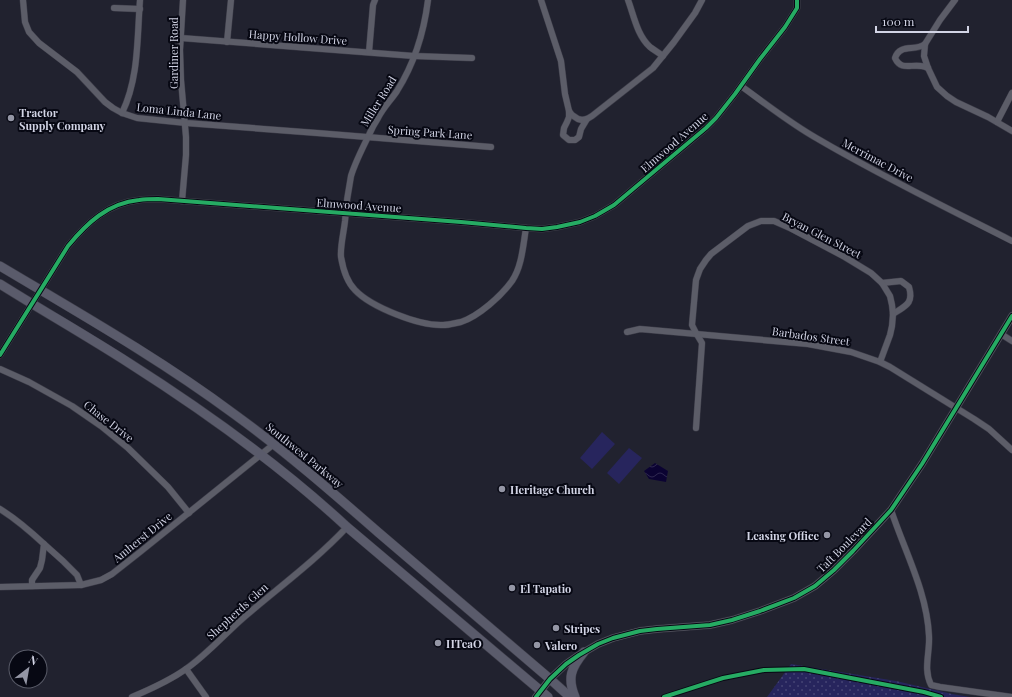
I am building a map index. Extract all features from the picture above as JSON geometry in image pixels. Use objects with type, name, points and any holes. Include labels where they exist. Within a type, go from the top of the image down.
[{"type":"main road","name":"Southwest Parkway","points":[[0,266],[137,348],[209,396],[274,444],[570,697]]},
{"type":"main road","points":[[0,284],[128,362],[200,410],[261,454],[323,505],[542,695]]},
{"type":"main road","points":[[200,410],[209,396]]},
{"type":"main road","points":[[453,617],[461,604]]},
{"type":"main road","points":[[575,697],[571,686],[571,674],[576,662],[584,652]]},
{"type":"street","name":"Loma Linda Lane","points":[[23,0],[29,32],[38,43],[76,72],[106,102],[122,113],[137,118],[186,123],[368,137]]},
{"type":"street","points":[[122,113],[129,98],[133,83],[140,0]]},
{"type":"street","name":"Gardiner Road","points":[[182,202],[186,155],[186,123],[181,80],[183,0]]},
{"type":"street","points":[[227,42],[231,0]]},
{"type":"street","points":[[370,52],[373,5],[375,0]]},
{"type":"street","name":"Miller Road","points":[[428,0],[422,32],[406,75],[378,117],[352,174],[348,194],[341,255],[343,268],[348,281],[354,289],[369,301],[395,313],[421,322],[442,325],[461,322],[480,311],[500,295],[513,280],[519,265],[526,228]]},
{"type":"street","points":[[541,0],[560,61],[565,94],[570,111],[572,115],[578,119],[587,119]]},
{"type":"street","points":[[628,0],[640,34],[649,46],[663,56]]},
{"type":"street","points":[[570,111],[563,135],[568,140],[576,140],[579,137],[581,129],[587,119],[653,68],[695,13],[702,0]]},
{"type":"street","name":"Elmwood Avenue","points":[[0,355],[68,246],[86,225],[100,214],[124,202],[158,199],[542,229],[569,225],[596,216],[630,192],[716,118],[793,15],[797,8],[798,0]]},
{"type":"street","points":[[928,68],[922,66],[900,65],[897,63],[895,58],[897,53],[902,50],[921,47],[925,44],[955,0]]},
{"type":"street","points":[[114,8],[140,9]]},
{"type":"street","name":"Happy Hollow Drive","points":[[181,38],[414,56],[472,58]]},
{"type":"street","points":[[925,44],[924,56],[937,87],[956,102],[1012,131]]},
{"type":"street","name":"Merrimac Drive","points":[[741,86],[792,123],[824,142],[897,182],[1012,241]]},
{"type":"street","points":[[996,122],[1012,93]]},
{"type":"street","name":"Spring Park Lane","points":[[368,137],[491,147]]},
{"type":"street","name":"Bryan Glen Street","points":[[696,428],[702,343],[692,325],[696,280],[700,269],[711,254],[748,226],[761,221],[774,221],[790,228],[862,267],[872,273],[882,283],[890,296],[893,314],[890,336],[880,362]]},
{"type":"street","points":[[882,283],[901,282],[909,287],[911,295],[908,303],[893,314]]},
{"type":"street","name":"Taft Boulevard","points":[[542,695],[550,679],[566,664],[584,652],[608,640],[657,628],[710,625],[732,620],[794,598],[815,586],[853,551],[890,510],[922,464],[1012,316]]},
{"type":"street","name":"Barbados Street","points":[[627,332],[640,329],[696,333],[808,344],[851,352],[890,367],[989,429],[1012,450]]},
{"type":"street","points":[[1001,334],[1012,341]]},
{"type":"street","name":"Chase Drive","points":[[0,369],[29,382],[72,406],[101,426],[128,448],[168,487],[189,513]]},
{"type":"street","name":"Amherst Drive","points":[[0,587],[81,585],[101,580],[112,574],[274,444]]},
{"type":"street","points":[[0,509],[21,523],[63,561],[77,576],[81,585]]},
{"type":"street","points":[[890,510],[914,570],[925,607],[929,638],[926,668],[931,685],[1012,697]]},
{"type":"street","name":"Shepherds Glen","points":[[132,697],[170,680],[186,669],[206,653],[239,621],[333,542],[347,527]]},
{"type":"street","points":[[32,586],[32,580],[40,568],[44,544]]},
{"type":"street","points":[[186,669],[206,697]]},
{"type":"shaded area","points":[[602,432],[615,444],[592,469],[580,458]]},
{"type":"shaded area","points":[[629,448],[642,458],[619,484],[607,473]]},
{"type":"shaded area","points":[[791,664],[896,681],[970,697],[767,697]]},
{"type":"water","points":[[655,463],[668,471],[666,482],[649,479],[644,471]]},
{"type":"cycle path","points":[[0,355],[68,246],[91,222],[99,216],[118,205],[128,202],[144,199],[158,199],[542,229],[580,222],[595,216],[614,205],[716,118],[785,27],[797,8],[797,0]]},
{"type":"cycle path","points":[[536,697],[550,679],[566,664],[598,644],[613,638],[640,631],[710,625],[732,620],[794,598],[815,586],[834,570],[891,510],[922,464],[1012,316]]},
{"type":"cycle path","points":[[664,697],[723,678],[764,670],[804,669],[924,692],[941,697]]},
{"type":"place","name":"Tractor Supply Company","points":[[11,118]]},
{"type":"place","name":"Heritage Church","points":[[502,489]]},
{"type":"place","name":"Leasing Office","points":[[827,535]]},
{"type":"place","name":"El Tapatio","points":[[512,588]]},
{"type":"place","name":"Stripes","points":[[556,628]]},
{"type":"place","name":"HTeaO","points":[[438,643]]},
{"type":"place","name":"Valero","points":[[537,645]]}]
